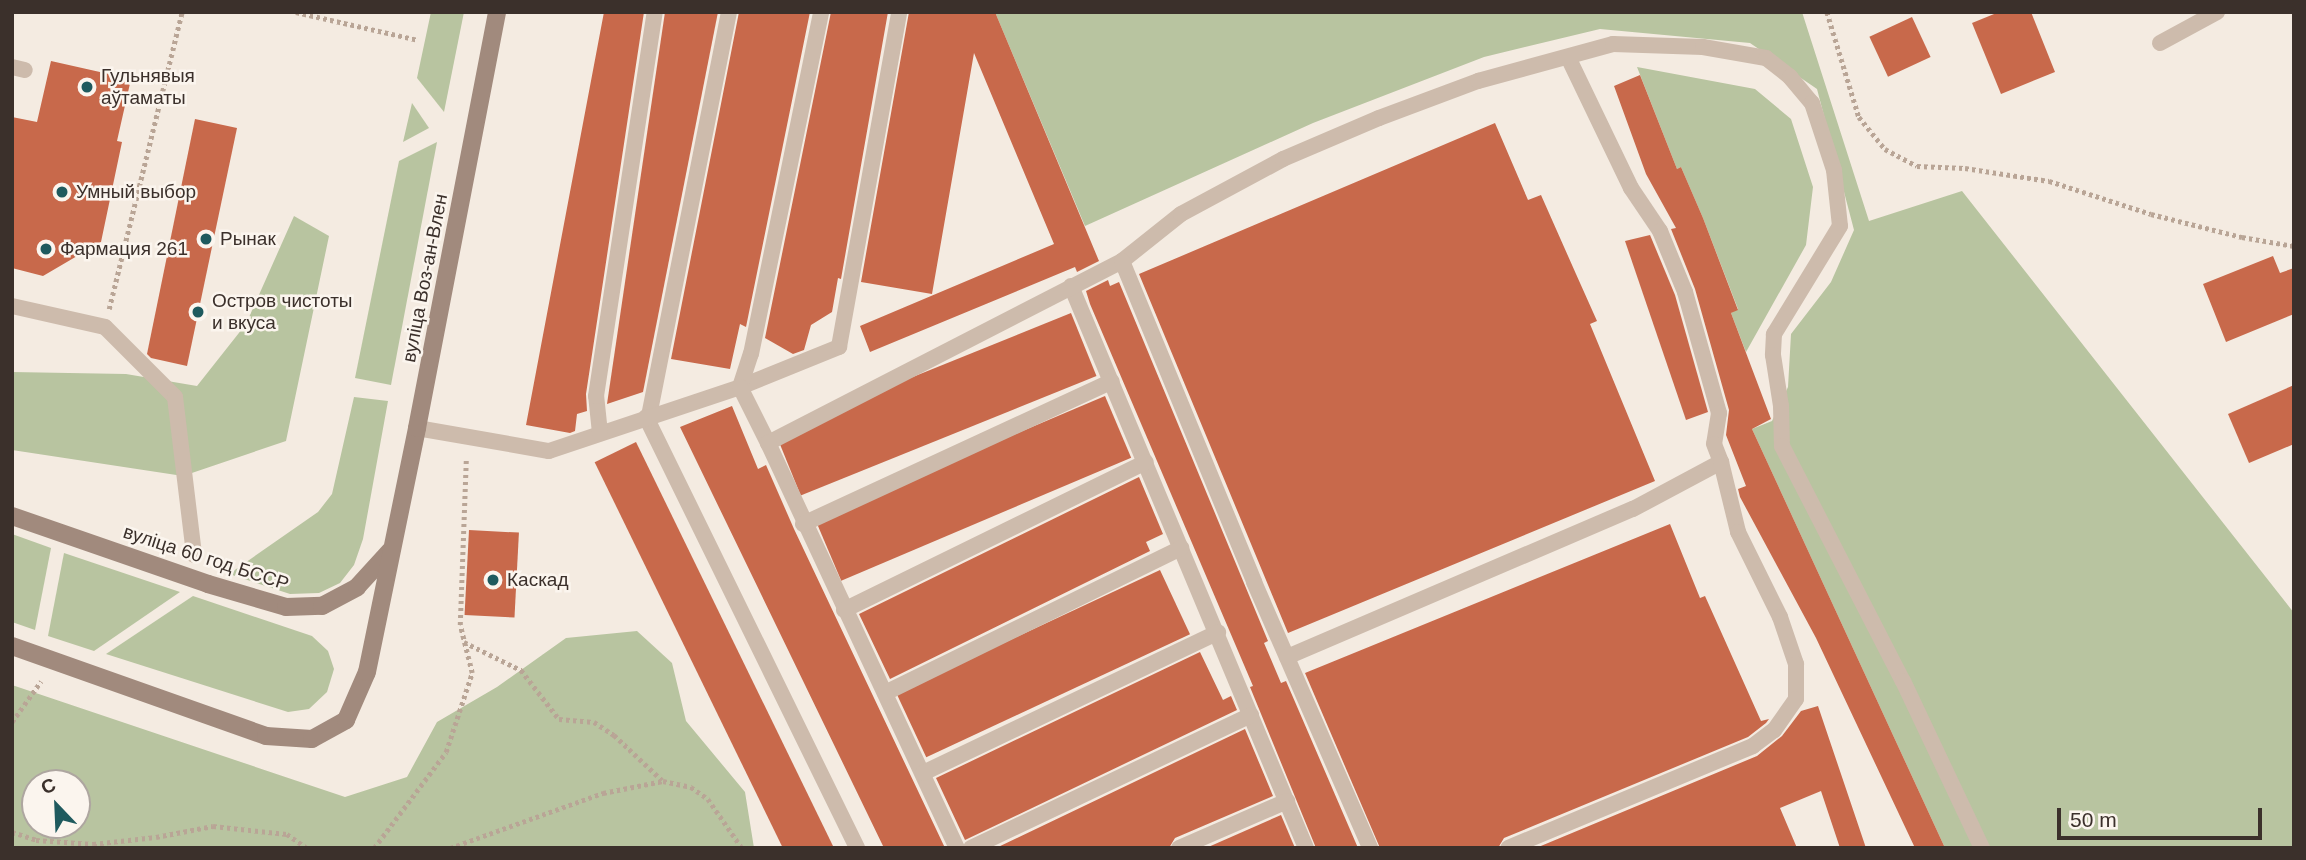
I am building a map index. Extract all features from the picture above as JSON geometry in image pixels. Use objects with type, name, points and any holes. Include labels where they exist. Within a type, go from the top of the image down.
[{"type":"main road","name":"вуліца Воз-ан-Влен","points":[[390,551],[417,428],[497,12]]},
{"type":"main road","name":"вуліца 60 год БССР","points":[[12,516],[208,584],[286,607],[322,606],[357,587],[390,551]]},
{"type":"main road","points":[[12,646],[266,736],[312,739],[346,720],[367,672],[390,551]]},
{"type":"lane","points":[[600,433],[596,396],[655,12]]},
{"type":"lane","points":[[729,12],[648,416],[857,848]]},
{"type":"lane","points":[[821,12],[751,354],[740,387],[957,848]]},
{"type":"lane","points":[[417,428],[549,452],[648,416],[740,387],[839,347],[899,12]]},
{"type":"lane","points":[[2160,43],[2217,12]]},
{"type":"lane","points":[[768,443],[1122,261],[1181,214],[1283,159],[1379,117],[1478,81],[1613,44],[1703,47],[1766,58],[1790,77],[1812,103],[1834,170],[1840,226],[1774,334],[1773,355],[1781,406],[1782,446],[1903,681],[1982,848]]},
{"type":"lane","points":[[1508,848],[1753,746],[1774,730],[1796,699],[1796,664],[1780,617],[1738,532],[1714,444],[1719,413],[1685,292],[1660,231],[1630,188],[1567,57]]},
{"type":"lane","points":[[1122,261],[1287,657],[1370,848]]},
{"type":"lane","points":[[1071,286],[1306,848]]},
{"type":"lane","points":[[12,306],[105,327],[175,397],[194,555]]},
{"type":"lane","points":[[803,524],[1112,382]]},
{"type":"lane","points":[[1287,657],[1633,509],[1697,478],[1721,462]]},
{"type":"lane","points":[[844,610],[1146,463]]},
{"type":"lane","points":[[885,693],[1181,548]]},
{"type":"lane","points":[[923,773],[1217,632]]},
{"type":"lane","points":[[971,848],[1251,715]]},
{"type":"lane","points":[[1179,848],[1287,801]]},
{"type":"path","points":[[105,327],[182,12]]},
{"type":"path","points":[[296,12],[418,40]]},
{"type":"path","points":[[1827,12],[1859,117],[1885,149],[1917,166],[1965,167],[2049,181],[2151,214],[2242,237],[2294,246]]},
{"type":"path","points":[[374,848],[446,752],[471,673],[460,625],[467,437]]},
{"type":"path","points":[[464,642],[521,670],[559,719],[594,722],[614,735],[663,781]]},
{"type":"path","points":[[12,722],[41,681]]},
{"type":"path","points":[[450,848],[603,793],[663,781],[691,787],[708,799],[742,848]]},
{"type":"path","points":[[12,832],[36,840],[93,844],[213,827],[287,834],[307,848]]},
{"type":"green space","points":[[431,12],[464,12],[444,112],[417,78]]},
{"type":"green space","points":[[995,12],[1802,12],[1869,221],[1962,191],[2294,613],[2294,848],[1945,848],[1752,429],[1772,421],[1788,387],[1791,334],[1831,282],[1854,230],[1817,89],[1750,43],[1600,29],[1484,57],[1313,123],[1085,226]]},
{"type":"green space","points":[[1637,67],[1755,89],[1791,119],[1813,187],[1806,245],[1746,352],[1731,313],[1738,309],[1703,218],[1681,167],[1677,169]]},
{"type":"green space","points":[[412,103],[429,128],[403,142]]},
{"type":"green space","points":[[437,142],[391,385],[355,378],[399,161]]},
{"type":"green space","points":[[294,216],[329,236],[286,441],[183,476],[12,450],[12,372],[126,374],[197,386],[246,324]]},
{"type":"green space","points":[[354,397],[388,401],[363,539],[354,565],[340,583],[319,593],[290,594],[229,574],[318,512],[332,494]]},
{"type":"green space","points":[[12,534],[51,548],[35,630],[12,622]]},
{"type":"green space","points":[[64,553],[180,592],[94,651],[48,636]]},
{"type":"green space","points":[[193,596],[312,636],[328,651],[334,669],[327,692],[309,709],[288,712],[106,654]]},
{"type":"green space","points":[[637,631],[672,663],[686,721],[745,792],[754,848],[12,848],[12,685],[345,797],[407,777],[437,722],[497,687],[566,638]]},
{"type":"building","points":[[604,12],[644,12],[586,394],[587,411],[577,414],[575,431],[570,433],[526,425]]},
{"type":"building","points":[[665,12],[718,12],[643,392],[607,404]]},
{"type":"building","points":[[739,12],[810,12],[746,327],[740,324],[730,369],[671,359]]},
{"type":"building","points":[[831,12],[888,12],[841,279],[838,278],[832,312],[811,325],[804,350],[793,354],[765,338]]},
{"type":"building","points":[[909,12],[995,12],[1099,261],[1077,272],[1075,267],[870,352],[860,326],[1054,244],[974,53],[932,294],[861,282]]},
{"type":"building","points":[[1999,12],[2031,12],[2055,72],[2001,94],[1972,23]]},
{"type":"building","points":[[1912,17],[1931,57],[1888,77],[1869,37]]},
{"type":"building","name":"Умный выбор","points":[[51,61],[131,79],[117,141],[122,142],[101,242],[43,276],[12,268],[12,117],[37,122]]},
{"type":"building","points":[[1640,75],[1677,169],[1681,167],[1703,218],[1738,310],[1731,313],[1771,419],[1752,429],[1945,848],[1915,848],[1816,638],[1740,497],[1738,489],[1746,486],[1726,435],[1729,410],[1695,289],[1671,229],[1676,228],[1646,174],[1614,86]]},
{"type":"building","name":"Рынак","points":[[195,119],[237,128],[187,366],[151,358],[147,354]]},
{"type":"building","points":[[1495,123],[1528,200],[1541,195],[1597,321],[1590,324],[1655,481],[1288,633],[1139,274]]},
{"type":"building","points":[[1650,235],[1675,295],[1708,412],[1686,420],[1625,241]]},
{"type":"building","points":[[2273,256],[2280,273],[2294,268],[2294,314],[2226,342],[2203,284]]},
{"type":"building","points":[[1108,280],[1110,286],[1119,282],[1268,641],[1264,643],[1281,683],[1286,681],[1358,848],[1316,848],[1250,687],[1253,686],[1090,304],[1086,291]]},
{"type":"building","points":[[1071,313],[1096,376],[801,496],[775,432]]},
{"type":"building","points":[[2294,385],[2294,444],[2249,463],[2228,414]]},
{"type":"building","points":[[1105,396],[1131,458],[841,581],[815,519]]},
{"type":"building","points":[[732,406],[758,469],[766,465],[945,848],[884,848],[680,427]]},
{"type":"building","points":[[636,442],[834,848],[783,848],[595,462]]},
{"type":"building","points":[[1139,477],[1163,534],[1146,542],[1150,551],[890,679],[859,614]]},
{"type":"building","points":[[1670,524],[1700,598],[1705,596],[1761,721],[1769,719],[1766,723],[1748,737],[1504,838],[1498,848],[1380,848],[1305,673]]},
{"type":"building","points":[[469,530],[519,533],[514,618],[465,615]]},
{"type":"building","points":[[1160,570],[1190,634],[926,757],[896,693]]},
{"type":"building","points":[[1200,652],[1223,700],[1231,696],[1237,710],[965,840],[936,778]]},
{"type":"building","points":[[1818,706],[1866,848],[1840,848],[1821,791],[1780,808],[1797,848],[1536,848],[1757,756],[1782,736],[1801,711]]},
{"type":"building","points":[[1245,729],[1273,796],[1175,838],[1169,848],[996,848]]},
{"type":"building","points":[[1281,815],[1295,848],[1206,848]]},
{"type":"place","name":"Гульнявыя аўтаматы","points":[[87,87]]},
{"type":"place","name":"Умный выбор","points":[[62,192]]},
{"type":"place","name":"Рынак","points":[[206,239]]},
{"type":"place","name":"Фармация 261","points":[[46,249]]},
{"type":"place","name":"Остров чистоты и вкуса","points":[[198,312]]},
{"type":"place","name":"Каскад","points":[[493,580]]}]
